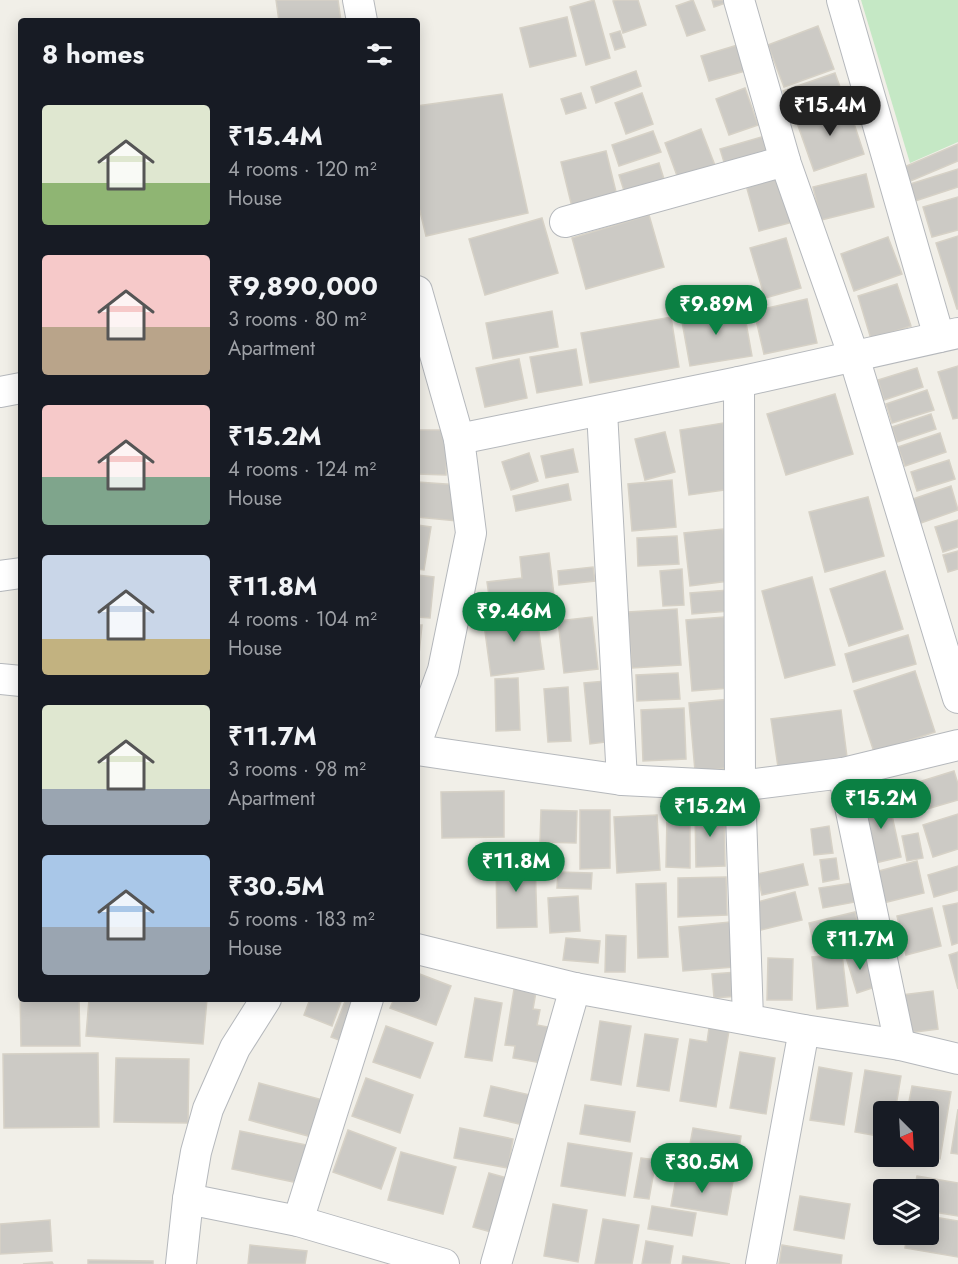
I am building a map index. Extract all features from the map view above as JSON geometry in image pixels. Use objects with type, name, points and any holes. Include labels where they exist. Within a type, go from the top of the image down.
[{"type":"street","points":[[357,0],[361,18]]},
{"type":"street","points":[[739,0],[785,161],[854,357],[958,698]]},
{"type":"street","points":[[459,439],[739,382],[949,335],[842,0]]},
{"type":"street","points":[[565,222],[785,161]]},
{"type":"street","points":[[420,303],[459,439],[471,533],[443,670],[420,733]]},
{"type":"street","points":[[739,382],[740,786],[748,1019]]},
{"type":"street","points":[[0,392],[18,389]]},
{"type":"street","points":[[602,411],[622,780]]},
{"type":"street","points":[[0,576],[18,573]]},
{"type":"street","points":[[0,679],[18,681]]},
{"type":"street","points":[[420,750],[622,780],[740,786],[843,773],[958,745]]},
{"type":"street","points":[[843,773],[900,1045]]},
{"type":"street","points":[[420,950],[575,988],[804,1030],[900,1045],[958,1059]]},
{"type":"street","points":[[496,1264],[575,988]]},
{"type":"street","points":[[181,1264],[196,1152],[208,1109],[235,1048],[264,1002]]},
{"type":"street","points":[[298,1221],[367,1002]]},
{"type":"street","points":[[761,1264],[804,1030]]},
{"type":"street","points":[[188,1199],[298,1221],[444,1264]]},
{"type":"green space","points":[[861,0],[958,0],[958,142],[910,163]]},
{"type":"building","points":[[276,0],[338,0],[341,18],[279,18]]},
{"type":"building","points":[[594,0],[610,58],[586,65],[570,7]]},
{"type":"building","points":[[638,0],[646,25],[623,33],[613,1]]},
{"type":"building","points":[[693,0],[705,30],[687,36],[676,6]]},
{"type":"building","points":[[712,0],[734,0],[714,7]]},
{"type":"building","points":[[567,17],[576,56],[530,67],[520,28]]},
{"type":"building","points":[[818,26],[834,69],[784,87],[768,45]]},
{"type":"building","points":[[620,31],[625,47],[615,50],[610,34]]},
{"type":"building","points":[[741,44],[749,70],[709,81],[701,56]]},
{"type":"building","points":[[636,71],[641,86],[596,103],[591,87]]},
{"type":"building","points":[[835,73],[844,98],[792,116],[783,91]]},
{"type":"building","points":[[745,88],[758,125],[729,135],[716,99]]},
{"type":"building","points":[[581,93],[586,108],[566,114],[561,99]]},
{"type":"building","points":[[642,93],[653,124],[626,134],[615,103]]},
{"type":"building","points":[[502,94],[528,213],[426,236],[420,211],[420,106]]},
{"type":"building","points":[[847,102],[864,154],[814,171],[796,120]]},
{"type":"building","points":[[701,129],[716,168],[679,181],[665,143]]},
{"type":"building","points":[[653,131],[661,152],[619,166],[612,145]]},
{"type":"building","points":[[765,136],[773,162],[728,175],[720,149]]},
{"type":"building","points":[[958,144],[958,161],[901,185],[895,171]]},
{"type":"building","points":[[606,151],[618,200],[573,211],[561,162]]},
{"type":"building","points":[[659,163],[667,189],[627,200],[619,175]]},
{"type":"building","points":[[958,169],[958,187],[912,202],[907,185]]},
{"type":"building","points":[[866,174],[874,207],[821,220],[813,187]]},
{"type":"building","points":[[781,176],[793,222],[759,231],[746,185]]},
{"type":"building","points":[[958,197],[958,230],[932,237],[923,207]]},
{"type":"building","points":[[649,215],[664,267],[586,289],[572,238]]},
{"type":"building","points":[[542,218],[558,273],[485,295],[469,239]]},
{"type":"building","points":[[958,236],[958,309],[957,309],[936,243]]},
{"type":"building","points":[[888,237],[902,274],[854,291],[841,254]]},
{"type":"building","points":[[786,238],[801,288],[765,298],[750,248]]},
{"type":"building","points":[[897,284],[911,326],[871,339],[858,296]]},
{"type":"building","points":[[807,299],[817,343],[764,354],[754,311]]},
{"type":"building","points":[[743,306],[752,356],[690,366],[681,316]]},
{"type":"building","points":[[552,311],[558,347],[493,359],[486,323]]},
{"type":"building","points":[[671,317],[679,367],[590,383],[581,333]]},
{"type":"building","points":[[576,349],[582,385],[537,393],[530,357]]},
{"type":"building","points":[[519,359],[527,398],[485,407],[476,368]]},
{"type":"building","points":[[958,366],[958,418],[953,419],[938,372]]},
{"type":"building","points":[[917,368],[923,387],[884,400],[878,380]]},
{"type":"building","points":[[927,390],[934,410],[892,423],[886,404]]},
{"type":"building","points":[[835,394],[853,454],[786,475],[767,414]]},
{"type":"building","points":[[931,414],[936,429],[897,442],[892,427]]},
{"type":"building","points":[[723,423],[731,489],[689,495],[680,430]]},
{"type":"building","points":[[420,430],[447,430],[446,475],[420,474]]},
{"type":"building","points":[[665,432],[675,472],[645,480],[635,439]]},
{"type":"building","points":[[940,433],[946,452],[905,466],[898,447]]},
{"type":"building","points":[[573,449],[578,472],[546,478],[541,456]]},
{"type":"building","points":[[529,453],[538,481],[511,490],[502,462]]},
{"type":"building","points":[[949,460],[955,479],[917,491],[911,472]]},
{"type":"building","points":[[672,480],[676,527],[632,531],[628,484]]},
{"type":"building","points":[[420,482],[460,485],[457,521],[420,517]]},
{"type":"building","points":[[568,484],[571,500],[516,511],[513,496]]},
{"type":"building","points":[[951,486],[958,510],[918,524],[910,500]]},
{"type":"building","points":[[868,497],[884,556],[825,572],[809,512]]},
{"type":"building","points":[[958,520],[958,547],[943,552],[935,527]]},
{"type":"building","points":[[420,525],[431,527],[424,570],[420,569]]},
{"type":"building","points":[[723,529],[729,581],[690,586],[684,533]]},
{"type":"building","points":[[677,536],[679,564],[638,566],[637,538]]},
{"type":"building","points":[[958,551],[958,569],[948,572],[943,555]]},
{"type":"building","points":[[549,553],[554,595],[490,603],[487,582],[522,578],[520,557]]},
{"type":"building","points":[[593,567],[595,581],[559,585],[558,571]]},
{"type":"building","points":[[682,569],[684,605],[663,606],[660,571]]},
{"type":"building","points":[[885,571],[903,629],[849,646],[830,589]]},
{"type":"building","points":[[420,575],[434,577],[430,618],[420,617]]},
{"type":"building","points":[[812,577],[835,665],[785,678],[762,591]]},
{"type":"building","points":[[729,590],[730,611],[692,614],[690,593]]},
{"type":"building","points":[[677,609],[681,665],[632,668],[628,612]]},
{"type":"building","points":[[536,610],[544,669],[491,676],[483,617]]},
{"type":"building","points":[[592,617],[598,669],[564,673],[558,621]]},
{"type":"building","points":[[724,617],[730,688],[692,691],[686,620]]},
{"type":"building","points":[[908,635],[916,664],[853,682],[845,654]]},
{"type":"building","points":[[915,671],[935,732],[874,752],[854,691]]},
{"type":"building","points":[[678,673],[680,699],[637,701],[636,675]]},
{"type":"building","points":[[518,678],[520,730],[496,731],[495,679]]},
{"type":"building","points":[[606,681],[613,741],[590,744],[584,683]]},
{"type":"building","points":[[568,687],[571,741],[548,742],[544,689]]},
{"type":"building","points":[[730,699],[737,767],[695,771],[689,703]]},
{"type":"building","points":[[684,708],[686,759],[643,761],[641,710]]},
{"type":"building","points":[[841,710],[847,757],[778,767],[771,719]]},
{"type":"building","points":[[954,771],[958,784],[958,800],[920,811],[912,784]]},
{"type":"building","points":[[907,786],[914,814],[897,817],[891,790]]},
{"type":"building","points":[[504,791],[504,837],[442,838],[441,792]]},
{"type":"building","points":[[888,797],[901,857],[875,863],[862,802]]},
{"type":"building","points":[[541,810],[577,811],[576,843],[540,842]]},
{"type":"building","points":[[580,810],[610,810],[610,868],[580,869]]},
{"type":"building","points":[[695,810],[724,810],[725,866],[696,867]]},
{"type":"building","points":[[958,814],[958,849],[933,857],[923,825]]},
{"type":"building","points":[[657,815],[660,870],[617,873],[614,817]]},
{"type":"building","points":[[667,816],[690,817],[690,868],[666,867]]},
{"type":"building","points":[[829,826],[833,853],[814,855],[811,829]]},
{"type":"building","points":[[918,833],[923,858],[907,861],[902,836]]},
{"type":"building","points":[[496,858],[535,858],[537,927],[497,928]]},
{"type":"building","points":[[836,858],[839,879],[823,882],[820,860]]},
{"type":"building","points":[[917,861],[924,893],[879,904],[871,873]]},
{"type":"building","points":[[803,864],[808,885],[762,895],[757,874]]},
{"type":"building","points":[[958,866],[958,890],[934,897],[928,875]]},
{"type":"building","points":[[558,872],[592,873],[591,889],[557,888]]},
{"type":"building","points":[[726,877],[727,915],[678,917],[678,878]]},
{"type":"building","points":[[666,883],[668,957],[638,958],[636,884]]},
{"type":"building","points":[[852,883],[855,902],[823,908],[819,888]]},
{"type":"building","points":[[795,892],[802,920],[757,931],[750,904]]},
{"type":"building","points":[[578,896],[580,931],[550,933],[548,898]]},
{"type":"building","points":[[958,903],[958,943],[952,945],[943,906]]},
{"type":"building","points":[[932,908],[941,946],[906,955],[897,916]]},
{"type":"building","points":[[855,912],[862,940],[815,951],[809,923]]},
{"type":"building","points":[[730,922],[734,967],[683,971],[679,927]]},
{"type":"building","points":[[606,935],[626,936],[625,972],[605,972]]},
{"type":"building","points":[[566,938],[600,941],[598,963],[563,960]]},
{"type":"building","points":[[862,948],[875,987],[857,993],[845,954]]},
{"type":"building","points":[[958,952],[958,989],[949,955]]},
{"type":"building","points":[[842,954],[848,1006],[817,1009],[812,957]]},
{"type":"building","points":[[768,958],[793,959],[792,1000],[767,1000]]},
{"type":"building","points":[[737,972],[739,996],[714,998],[712,974]]},
{"type":"building","points":[[420,974],[451,986],[436,1025],[390,1008],[393,1002],[420,1002]]},
{"type":"building","points":[[514,989],[536,992],[533,1009],[540,1010],[537,1025],[548,1027],[541,1063],[513,1058],[515,1046],[505,1045]]},
{"type":"building","points":[[933,991],[938,1029],[908,1033],[902,995]]},
{"type":"building","points":[[475,998],[502,1003],[492,1061],[465,1057]]},
{"type":"building","points":[[20,1002],[79,1002],[80,1046],[21,1046]]},
{"type":"building","points":[[89,1002],[207,1002],[203,1044],[86,1036]]},
{"type":"building","points":[[309,1002],[341,1002],[332,1026],[304,1015]]},
{"type":"building","points":[[345,1002],[371,1002],[353,1045],[331,1037]]},
{"type":"building","points":[[600,1021],[631,1026],[621,1085],[591,1080]]},
{"type":"building","points":[[386,1026],[433,1043],[420,1078],[373,1062]]},
{"type":"building","points":[[709,1028],[729,1031],[716,1107],[680,1101],[690,1039],[707,1042]]},
{"type":"building","points":[[645,1034],[678,1039],[669,1091],[637,1086]]},
{"type":"building","points":[[740,1052],[775,1058],[766,1114],[730,1108]]},
{"type":"building","points":[[98,1053],[99,1127],[4,1128],[3,1054]]},
{"type":"building","points":[[116,1058],[189,1059],[188,1123],[114,1122]]},
{"type":"building","points":[[819,1067],[852,1073],[844,1125],[810,1120]]},
{"type":"building","points":[[865,1070],[901,1076],[897,1101],[873,1101],[873,1135],[855,1132]]},
{"type":"building","points":[[366,1078],[413,1095],[400,1133],[352,1116]]},
{"type":"building","points":[[259,1083],[334,1103],[323,1140],[249,1120]]},
{"type":"building","points":[[491,1086],[530,1095],[524,1125],[484,1116]]},
{"type":"building","points":[[912,1086],[951,1092],[940,1159],[939,1101],[909,1101]]},
{"type":"building","points":[[585,1105],[635,1112],[630,1142],[580,1134]]},
{"type":"building","points":[[958,1109],[958,1154],[951,1153]]},
{"type":"building","points":[[460,1128],[513,1139],[508,1168],[454,1158]]},
{"type":"building","points":[[693,1128],[741,1136],[736,1168],[687,1160]]},
{"type":"building","points":[[348,1130],[396,1148],[381,1189],[333,1172]]},
{"type":"building","points":[[240,1131],[316,1147],[308,1185],[232,1169]]},
{"type":"building","points":[[568,1143],[632,1153],[625,1196],[561,1186]]},
{"type":"building","points":[[401,1152],[456,1167],[443,1214],[388,1200]]},
{"type":"building","points":[[641,1158],[656,1160],[649,1199],[634,1197]]},
{"type":"building","points":[[677,1172],[733,1181],[727,1215],[671,1206]]},
{"type":"building","points":[[489,1173],[518,1181],[502,1235],[473,1227]]},
{"type":"building","points":[[917,1176],[935,1179],[916,1179]]},
{"type":"building","points":[[939,1180],[958,1183],[958,1216],[939,1213]]},
{"type":"building","points":[[800,1196],[850,1204],[844,1239],[794,1230]]},
{"type":"building","points":[[553,1204],[587,1210],[578,1262],[544,1256]]},
{"type":"building","points":[[652,1206],[696,1213],[692,1236],[648,1229]]},
{"type":"building","points":[[939,1218],[958,1221],[958,1257],[905,1248],[905,1245],[939,1245]]},
{"type":"building","points":[[603,1219],[639,1225],[632,1264],[595,1264]]},
{"type":"building","points":[[50,1220],[52,1251],[0,1254],[0,1224]]},
{"type":"building","points":[[646,1241],[673,1246],[670,1264],[642,1264]]},
{"type":"building","points":[[250,1245],[307,1251],[305,1264],[248,1264]]},
{"type":"building","points":[[782,1245],[842,1255],[841,1264],[779,1264]]},
{"type":"building","points":[[683,1256],[730,1264],[682,1264]]},
{"type":"building","points":[[88,1260],[153,1261],[153,1264],[88,1264]]},
{"type":"building","points":[[52,1262],[53,1264],[23,1264]]}]
